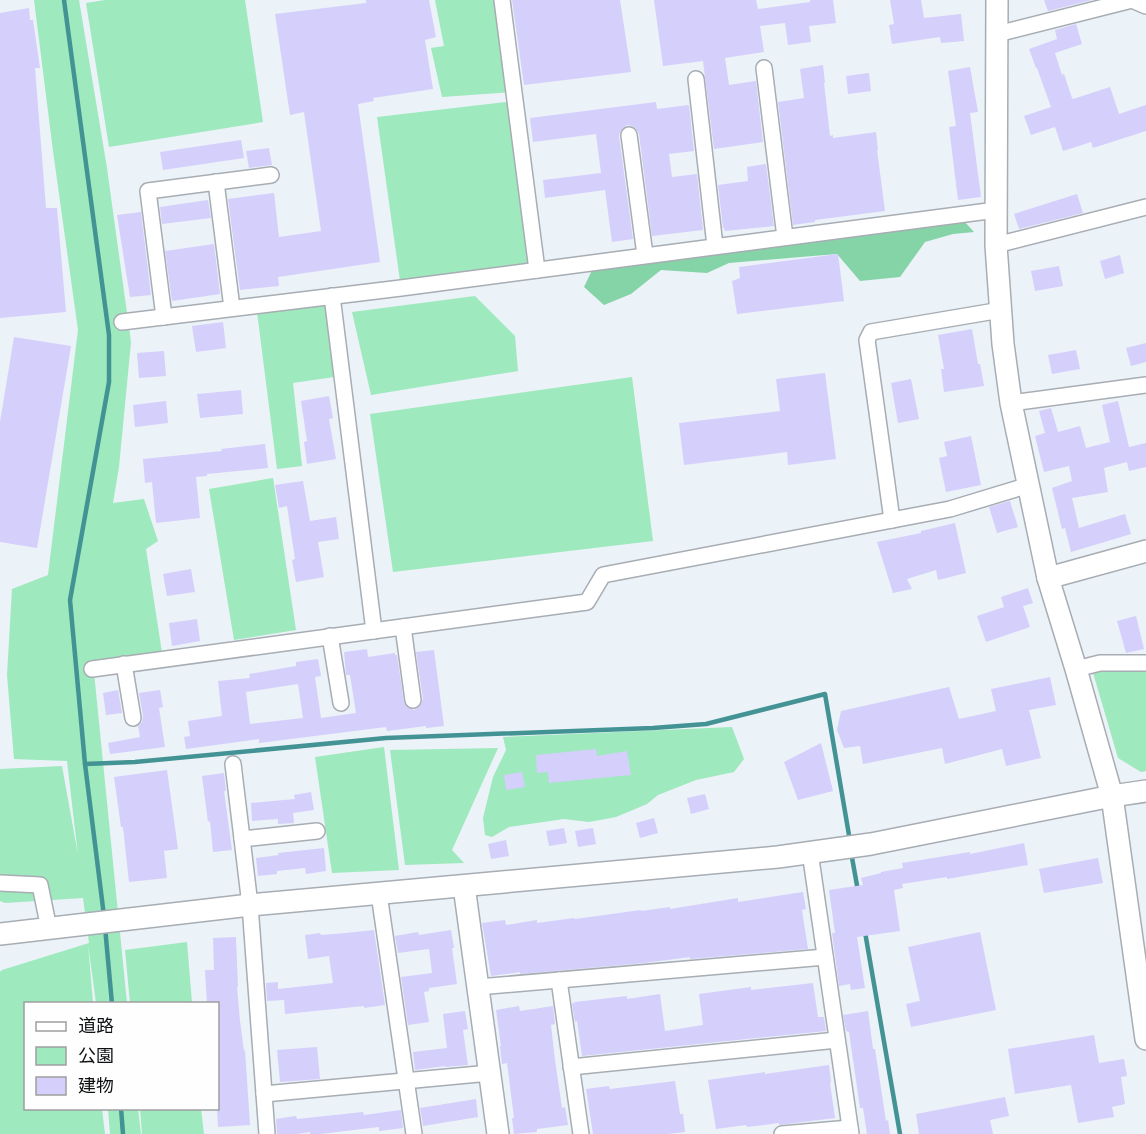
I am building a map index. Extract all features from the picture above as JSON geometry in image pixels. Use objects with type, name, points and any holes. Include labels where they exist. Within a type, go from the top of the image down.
[{"type":"street","points":[[502,0],[537,270]]},
{"type":"street","points":[[997,0],[996,245],[1003,344],[1011,403],[1048,578],[1112,796],[1146,1039]]},
{"type":"street","points":[[997,34],[1132,0],[1146,6]]},
{"type":"street","points":[[764,68],[785,237]]},
{"type":"street","points":[[696,80],[715,246]]},
{"type":"street","points":[[629,135],[645,255]]},
{"type":"street","points":[[164,317],[148,191],[271,175]]},
{"type":"street","points":[[216,182],[232,308]]},
{"type":"street","points":[[996,245],[1146,207]]},
{"type":"street","points":[[122,322],[996,210]]},
{"type":"street","points":[[332,296],[374,631]]},
{"type":"street","points":[[892,520],[867,340],[871,332],[1001,310]]},
{"type":"street","points":[[1011,403],[1146,385]]},
{"type":"street","points":[[92,669],[586,602],[603,576],[950,509],[1029,485]]},
{"type":"street","points":[[1048,578],[1146,551]]},
{"type":"street","points":[[404,627],[413,700]]},
{"type":"street","points":[[330,636],[341,703]]},
{"type":"street","points":[[1076,669],[1100,663],[1146,663]]},
{"type":"street","points":[[124,664],[133,718]]},
{"type":"street","points":[[233,764],[250,905],[267,1134]]},
{"type":"street","points":[[0,934],[250,905],[778,857],[871,843],[1112,796],[1146,792]]},
{"type":"street","points":[[242,839],[317,831]]},
{"type":"street","points":[[782,1134],[850,1131],[810,852]]},
{"type":"street","points":[[0,883],[40,885],[49,929]]},
{"type":"street","points":[[464,886],[498,1134]]},
{"type":"street","points":[[379,894],[414,1134]]},
{"type":"street","points":[[478,987],[825,957]]},
{"type":"street","points":[[559,980],[580,1134]]},
{"type":"street","points":[[571,1067],[837,1040]]},
{"type":"street","points":[[264,1094],[490,1073]]},
{"type":"green space","points":[[34,0],[79,0],[107,168],[131,342],[119,467],[113,503],[144,499],[158,541],[146,549],[163,659],[93,662],[127,1002],[96,1002],[88,944],[93,1002],[24,1002],[24,1110],[102,1110],[105,1134],[0,1134],[0,972],[89,943],[83,898],[5,903],[0,901],[0,769],[62,766],[78,855],[67,761],[14,759],[7,675],[12,589],[48,575],[78,330]]},
{"type":"green space","points":[[105,0],[245,0],[263,122],[109,147],[86,3]]},
{"type":"green space","points":[[435,0],[502,0],[514,92],[442,97],[431,48],[444,46]]},
{"type":"green space","points":[[515,101],[537,270],[401,288],[377,117]]},
{"type":"green space","points":[[963,220],[974,232],[953,234],[925,242],[900,277],[860,281],[837,254],[729,263],[707,273],[661,270],[631,294],[604,305],[584,287],[596,262]]},
{"type":"green space","points":[[475,296],[515,336],[518,371],[371,395],[352,312]]},
{"type":"green space","points":[[328,302],[341,376],[293,383],[302,466],[277,469],[257,312]]},
{"type":"green space","points":[[632,377],[653,541],[393,572],[370,414]]},
{"type":"green space","points":[[273,478],[296,630],[234,640],[209,489]]},
{"type":"green space","points":[[1091,666],[1146,666],[1146,771],[1141,772],[1118,758]]},
{"type":"green space","points":[[732,727],[744,759],[734,772],[696,780],[658,795],[647,804],[616,817],[589,822],[564,819],[509,827],[492,837],[485,835],[483,818],[493,777],[506,750],[503,737]]},
{"type":"green space","points":[[384,747],[399,870],[332,873],[315,757]]},
{"type":"green space","points":[[498,748],[452,850],[464,863],[405,865],[390,750]]},
{"type":"green space","points":[[187,942],[192,1002],[130,1002],[125,950]]},
{"type":"green space","points":[[108,1110],[138,1110],[141,1134],[110,1134]]},
{"type":"green space","points":[[140,1110],[201,1110],[204,1134],[142,1134]]},
{"type":"building","points":[[366,0],[429,0],[436,37],[425,40],[433,89],[373,98],[374,101],[358,104],[380,262],[278,277],[279,286],[240,290],[228,199],[274,193],[279,237],[321,231],[304,112],[290,115],[275,14],[366,3]]},
{"type":"building","points":[[512,0],[620,0],[631,72],[524,85]]},
{"type":"building","points":[[654,0],[756,0],[758,9],[810,2],[810,0],[833,0],[836,23],[809,26],[811,42],[788,45],[785,23],[760,26],[764,52],[725,58],[729,85],[756,81],[763,142],[714,149],[703,61],[663,66]]},
{"type":"building","points":[[890,0],[921,0],[924,18],[961,14],[964,41],[941,43],[940,37],[892,44],[889,25],[894,24]]},
{"type":"building","points":[[1044,0],[1092,0],[1048,11]]},
{"type":"building","points":[[29,8],[40,68],[35,68],[46,208],[57,208],[66,312],[0,318],[0,13]]},
{"type":"building","points":[[1076,24],[1082,44],[1055,53],[1072,98],[1110,87],[1119,114],[1146,105],[1146,131],[1093,148],[1091,142],[1063,151],[1055,127],[1031,135],[1024,116],[1051,107],[1029,49],[1057,39],[1055,30]]},
{"type":"building","points":[[823,65],[830,136],[833,135],[833,138],[876,132],[885,211],[793,225],[778,102],[804,98],[800,69]]},
{"type":"building","points":[[970,67],[978,112],[970,113],[981,197],[958,200],[949,127],[956,126],[948,71]]},
{"type":"building","points":[[869,73],[871,91],[848,94],[846,76]]},
{"type":"building","points":[[656,102],[657,109],[689,105],[694,151],[669,154],[672,177],[697,174],[703,230],[652,236],[639,134],[632,126],[627,125],[623,128],[619,136],[633,239],[612,242],[605,190],[545,198],[543,180],[601,173],[596,134],[533,142],[530,118]]},
{"type":"building","points":[[241,140],[244,158],[163,170],[160,152]]},
{"type":"building","points":[[269,148],[272,165],[249,168],[246,151]]},
{"type":"building","points":[[766,164],[774,226],[725,231],[718,185],[748,181],[747,167]]},
{"type":"building","points":[[1077,194],[1083,213],[1019,229],[1014,214]]},
{"type":"building","points":[[208,200],[211,218],[162,224],[160,207]]},
{"type":"building","points":[[141,212],[151,295],[130,297],[117,215]]},
{"type":"building","points":[[214,244],[220,294],[172,301],[165,251]]},
{"type":"building","points":[[838,254],[844,301],[737,314],[732,281],[740,278],[739,267]]},
{"type":"building","points":[[1120,255],[1124,273],[1105,279],[1100,261]]},
{"type":"building","points":[[1059,266],[1063,286],[1035,291],[1031,271]]},
{"type":"building","points":[[223,322],[226,348],[196,352],[192,326]]},
{"type":"building","points":[[972,329],[984,386],[944,392],[941,369],[944,369],[938,335]]},
{"type":"building","points":[[14,337],[71,346],[37,548],[0,542],[0,422]]},
{"type":"building","points":[[1146,343],[1146,362],[1131,366],[1126,348]]},
{"type":"building","points":[[1076,350],[1080,369],[1052,374],[1048,355]]},
{"type":"building","points":[[164,351],[166,376],[139,378],[137,353]]},
{"type":"building","points":[[825,373],[836,459],[788,465],[787,452],[684,465],[679,423],[780,411],[776,379]]},
{"type":"building","points":[[911,379],[919,419],[898,423],[891,383]]},
{"type":"building","points":[[241,390],[243,414],[200,418],[197,394]]},
{"type":"building","points":[[329,396],[333,418],[329,419],[336,459],[307,464],[304,442],[307,441],[301,401]]},
{"type":"building","points":[[166,401],[168,423],[135,427],[133,405]]},
{"type":"building","points":[[1118,401],[1129,447],[1146,443],[1146,467],[1129,471],[1127,462],[1104,468],[1108,492],[1072,498],[1079,528],[1125,514],[1131,534],[1071,552],[1065,528],[1062,529],[1052,488],[1072,481],[1069,466],[1044,472],[1035,436],[1045,433],[1039,411],[1051,408],[1058,432],[1080,426],[1086,448],[1110,442],[1102,405]]},
{"type":"building","points":[[971,436],[981,485],[946,492],[939,458],[947,456],[944,442]]},
{"type":"building","points":[[265,444],[268,468],[196,477],[200,518],[156,523],[152,482],[145,483],[143,459]]},
{"type":"building","points":[[303,481],[310,521],[336,517],[339,539],[318,542],[324,577],[296,582],[287,506],[279,508],[275,485]]},
{"type":"building","points":[[1010,501],[1018,527],[997,533],[989,507]]},
{"type":"building","points":[[955,523],[966,573],[938,580],[936,570],[907,579],[912,589],[893,593],[877,542]]},
{"type":"building","points":[[191,569],[195,592],[167,596],[163,574]]},
{"type":"building","points":[[1028,588],[1033,603],[1023,606],[1030,627],[986,642],[977,616],[1004,607],[1001,597]]},
{"type":"building","points":[[1136,616],[1144,649],[1126,653],[1117,621]]},
{"type":"building","points":[[197,619],[200,641],[172,646],[169,623]]},
{"type":"building","points":[[367,649],[368,657],[395,653],[404,702],[406,706],[414,710],[419,707],[423,699],[416,652],[434,650],[444,726],[387,731],[386,727],[259,743],[259,739],[186,749],[184,737],[190,736],[188,721],[222,716],[218,681],[250,678],[249,674],[296,666],[296,662],[318,659],[321,676],[315,677],[321,718],[356,713],[350,675],[346,675],[344,652]],"holes":[[[298,684],[303,718],[250,724],[246,692]]]},
{"type":"building","points":[[1050,677],[1056,705],[1029,710],[1041,758],[1006,766],[1002,749],[945,764],[942,748],[863,764],[860,746],[844,748],[837,730],[841,711],[949,687],[959,719],[996,711],[991,689]]},
{"type":"building","points":[[118,690],[122,713],[106,715],[103,693]]},
{"type":"building","points":[[160,690],[163,707],[159,708],[165,747],[110,754],[108,743],[140,737],[138,726],[143,716],[139,693]]},
{"type":"building","points":[[821,743],[833,791],[798,800],[784,762]]},
{"type":"building","points":[[596,749],[597,756],[627,751],[631,775],[549,783],[548,772],[537,773],[536,755]]},
{"type":"building","points":[[167,770],[178,849],[164,851],[167,878],[129,882],[123,827],[121,827],[114,777]]},
{"type":"building","points":[[522,772],[525,787],[506,790],[504,775]]},
{"type":"building","points":[[224,773],[226,791],[224,791],[232,850],[213,852],[202,776]]},
{"type":"building","points":[[311,792],[314,810],[293,813],[294,823],[278,824],[278,819],[252,821],[251,803],[295,799],[294,795]]},
{"type":"building","points":[[705,794],[709,809],[691,814],[687,798]]},
{"type":"building","points":[[654,818],[658,833],[640,838],[636,823]]},
{"type":"building","points":[[564,828],[567,843],[549,846],[546,831]]},
{"type":"building","points":[[593,828],[596,844],[578,847],[575,831]]},
{"type":"building","points":[[506,840],[509,856],[491,859],[488,844]]},
{"type":"building","points":[[1024,843],[1028,865],[902,884],[903,888],[894,890],[900,931],[857,937],[865,988],[851,990],[850,984],[839,986],[829,890],[863,885],[861,878],[903,868],[902,863],[970,852],[970,854]]},
{"type":"building","points":[[324,848],[326,871],[306,874],[305,868],[258,876],[256,858]]},
{"type":"building","points":[[1098,858],[1103,883],[1044,893],[1039,869]]},
{"type":"building","points":[[803,892],[806,909],[802,910],[808,949],[690,959],[690,957],[491,976],[482,923],[505,920],[506,925],[537,920],[537,923],[641,910],[670,907],[670,909],[738,898],[738,902]]},
{"type":"building","points":[[374,930],[385,1005],[285,1014],[284,1000],[267,1001],[266,983],[278,982],[278,989],[333,983],[329,956],[308,959],[305,935]]},
{"type":"building","points":[[451,930],[457,984],[429,988],[429,991],[424,992],[429,1022],[408,1025],[401,977],[432,973],[429,949],[398,953],[395,936]]},
{"type":"building","points":[[980,932],[996,1010],[911,1027],[906,1004],[920,1001],[908,947]]},
{"type":"building","points":[[236,937],[237,987],[245,1050],[250,1125],[218,1127],[219,1002],[207,1002],[205,970],[214,970],[213,938]]},
{"type":"building","points":[[813,983],[818,1017],[824,1017],[826,1031],[582,1056],[572,1004],[575,1002],[627,996],[627,999],[660,994],[665,1031],[703,1025],[699,994],[751,987],[751,990]]},
{"type":"building","points":[[519,1006],[520,1011],[553,1006],[555,1024],[551,1025],[555,1060],[562,1108],[565,1107],[568,1125],[537,1129],[537,1132],[514,1134],[507,1063],[502,1064],[496,1010]]},
{"type":"building","points":[[465,1011],[468,1029],[463,1030],[468,1065],[415,1070],[413,1052],[447,1048],[443,1014]]},
{"type":"building","points":[[868,1011],[890,1134],[867,1134],[863,1108],[860,1108],[849,1032],[846,1031],[843,1015]]},
{"type":"building","points":[[1094,1035],[1099,1063],[1124,1059],[1127,1076],[1121,1077],[1125,1104],[1112,1107],[1114,1117],[1078,1123],[1071,1085],[1015,1094],[1008,1049]]},
{"type":"building","points":[[317,1047],[320,1079],[280,1082],[277,1050]]},
{"type":"building","points":[[829,1065],[835,1118],[779,1125],[779,1123],[747,1127],[746,1125],[716,1129],[708,1080]]},
{"type":"building","points":[[675,1081],[685,1132],[593,1134],[586,1089],[609,1086],[610,1089]]},
{"type":"building","points":[[1005,1097],[1009,1116],[990,1120],[993,1134],[919,1134],[916,1114]]},
{"type":"building","points":[[476,1099],[478,1117],[423,1126],[420,1108]]},
{"type":"building","points":[[401,1110],[403,1128],[379,1131],[379,1127],[320,1134],[310,1134],[310,1132],[277,1134],[276,1119],[363,1112],[364,1115]]},
{"type":"waterway","points":[[64,0],[109,335],[109,382],[70,600],[85,764],[104,916]]},
{"type":"waterway","points":[[85,764],[135,762],[386,738],[706,724],[825,694],[850,841]]},
{"type":"waterway","points":[[851,852],[858,891]]},
{"type":"waterway","points":[[105,927],[112,1002]]},
{"type":"waterway","points":[[865,932],[900,1134]]},
{"type":"waterway","points":[[121,1110],[123,1134]]}]
